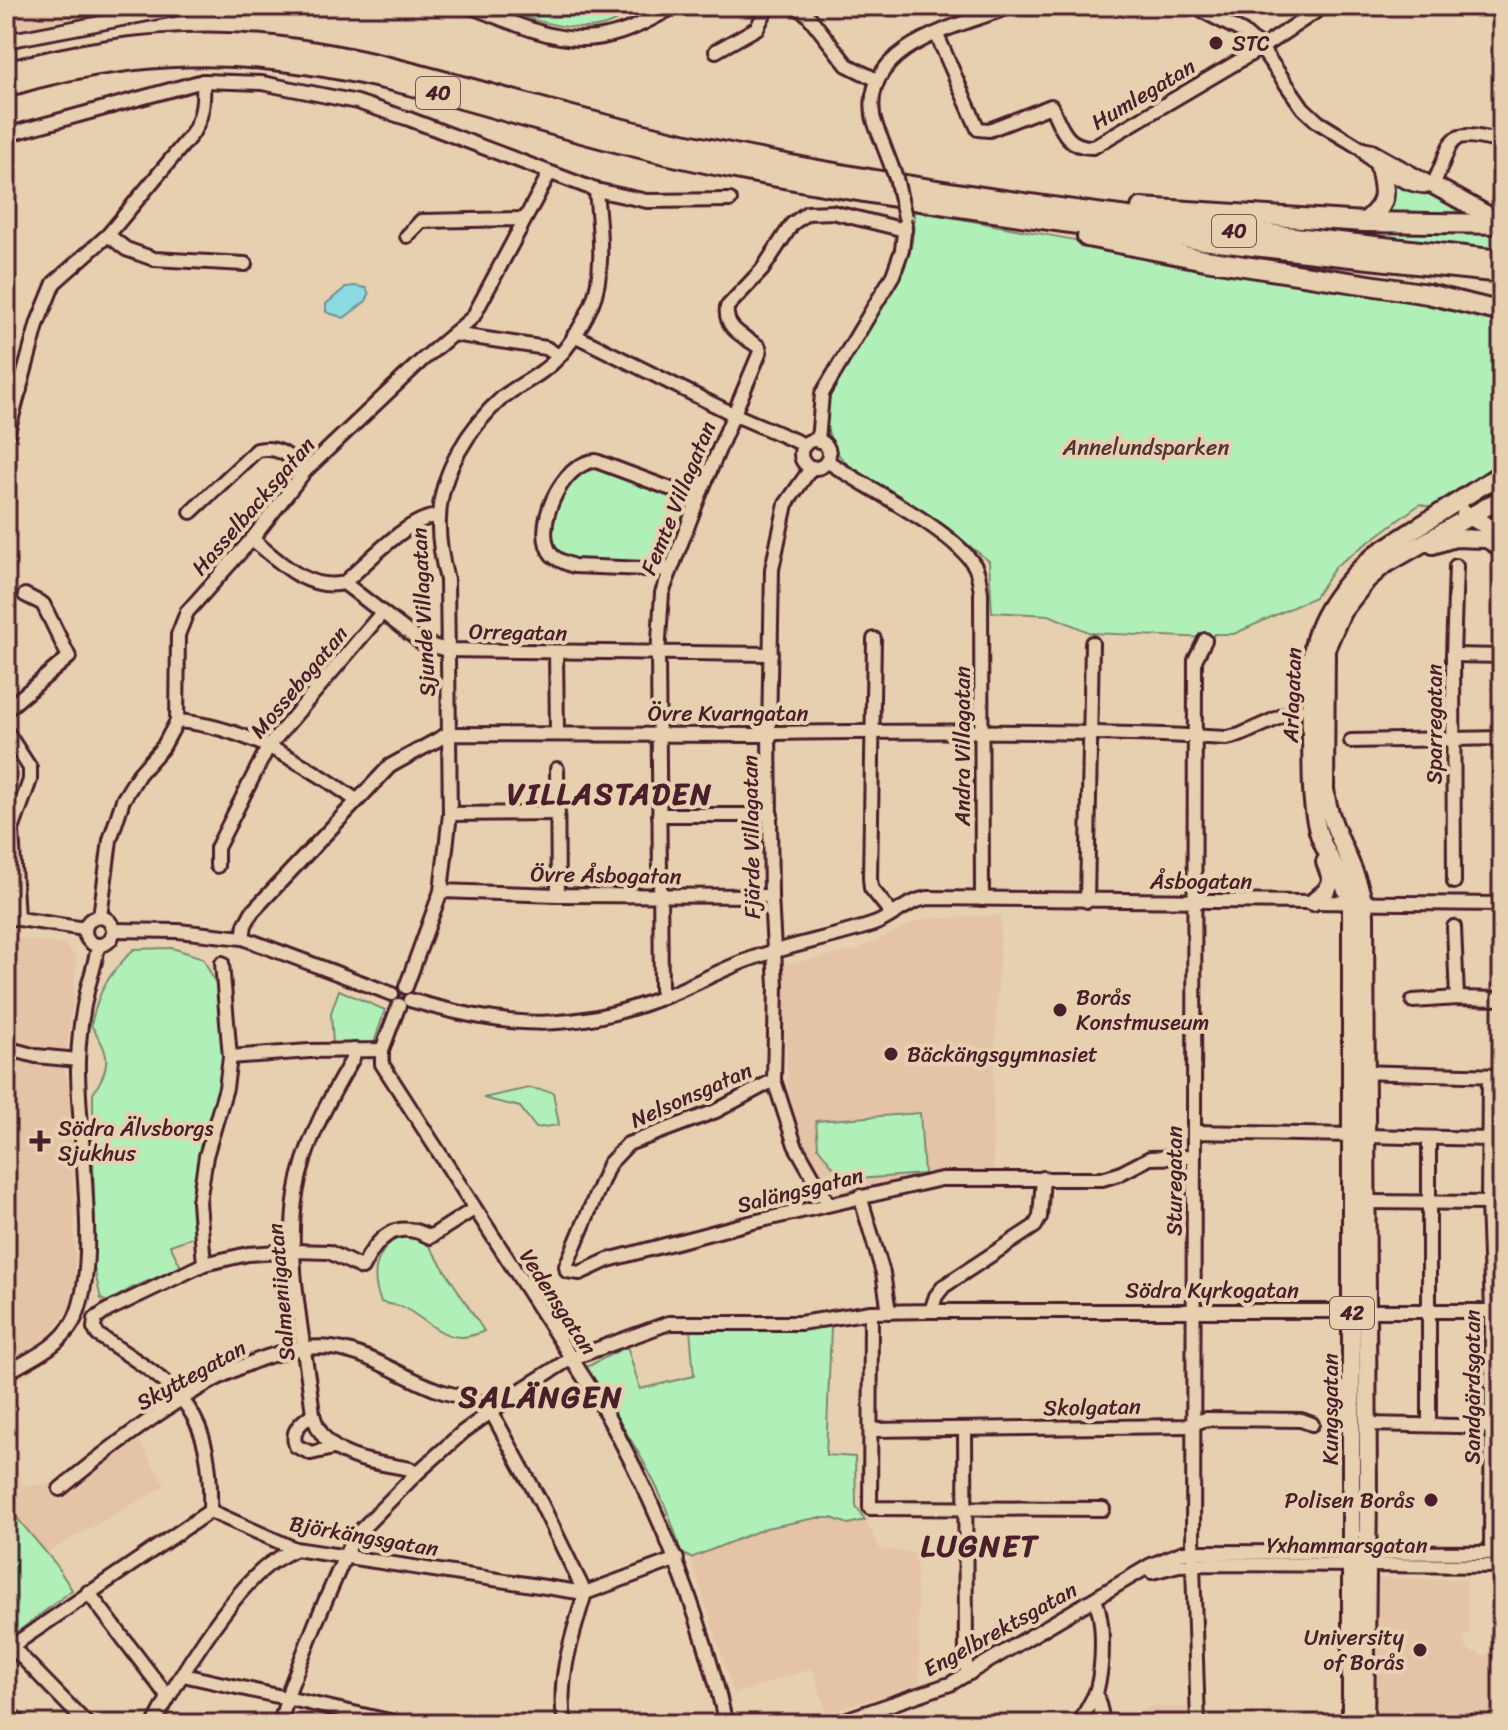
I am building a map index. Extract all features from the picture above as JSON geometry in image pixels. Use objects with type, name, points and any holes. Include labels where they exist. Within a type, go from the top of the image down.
[{"type":"highway","name":"40","points":[[6,72],[66,57],[168,44],[260,44],[370,62],[695,146],[863,178],[971,203],[1502,260]]},
{"type":"highway","name":"40","points":[[6,87],[70,70],[169,57],[207,56],[302,63],[434,91],[574,131],[713,165],[1255,247],[1502,273]]},
{"type":"highway","points":[[1365,222],[1379,210],[1385,198],[1380,167]]},
{"type":"highway","points":[[971,203],[1365,222],[1502,223]]},
{"type":"highway","points":[[971,203],[1054,230],[1205,260],[1386,287],[1502,312]]},
{"type":"main road","points":[[1433,185],[1502,223]]},
{"type":"main road","points":[[1483,539],[1471,525],[1471,507],[1502,476]]},
{"type":"main road","name":"Arlagatan","points":[[1358,903],[1322,841],[1314,813],[1311,671],[1313,647],[1319,628],[1331,605],[1358,569],[1376,554],[1502,476]]},
{"type":"main road","name":"Arlagatan","points":[[1358,903],[1360,883],[1327,810],[1326,649],[1342,612],[1356,592],[1383,566],[1502,498]]},
{"type":"main road","points":[[1444,512],[1470,516],[1502,534]]},
{"type":"main road","points":[[1397,557],[1455,538],[1483,539]]},
{"type":"main road","points":[[1313,902],[1332,881],[1322,853],[1322,841]]},
{"type":"main road","name":"Kungsgatan","points":[[1358,903],[1358,1558],[1365,1724]]},
{"type":"main road","name":"Kungsgatan","points":[[1351,1724],[1367,1424],[1359,1309],[1367,1202],[1360,1136]]},
{"type":"street","points":[[6,41],[190,6]]},
{"type":"street","points":[[468,6],[538,31],[581,39],[610,36],[676,6]]},
{"type":"street","points":[[716,51],[757,28],[768,6]]},
{"type":"street","points":[[795,6],[807,14],[847,65],[877,80]]},
{"type":"street","points":[[574,335],[733,414],[812,443],[828,449],[827,461],[820,467],[812,467],[802,458],[812,443],[822,394],[893,275],[902,250],[905,224],[896,178],[873,115],[877,80],[884,67],[902,50],[1012,6]]},
{"type":"street","points":[[1193,6],[1243,32],[1261,48],[1303,108],[1318,122],[1362,149],[1372,151],[1433,185]]},
{"type":"street","points":[[1261,48],[1324,6]]},
{"type":"street","name":"Humlegatan","points":[[937,35],[978,129],[989,130],[1051,106],[1068,140],[1084,148],[1101,144],[1261,48]]},
{"type":"street","points":[[6,135],[203,81],[262,83],[357,102],[424,124],[596,190],[647,201],[730,200]]},
{"type":"street","points":[[6,439],[38,322],[54,283],[108,235],[192,134],[201,119],[203,81]]},
{"type":"street","points":[[1362,149],[1368,159],[1380,167],[1416,187],[1424,188],[1433,185],[1456,137],[1467,134],[1502,142]]},
{"type":"street","name":"Hasselbacksgatan","points":[[177,721],[178,635],[187,612],[252,539],[305,471],[421,361],[473,317],[549,174]]},
{"type":"street","name":"Sjunde Villagatan","points":[[402,996],[441,891],[450,814],[447,580],[440,546],[439,516],[450,470],[461,447],[479,422],[505,396],[547,369],[574,335],[592,304],[597,280],[599,228],[596,190]]},
{"type":"street","name":"Femte Villagatan","points":[[663,997],[658,733],[662,593],[760,352],[759,347],[729,324],[727,307],[762,270],[792,224],[807,213],[817,211],[905,224]]},
{"type":"street","points":[[407,236],[421,221],[524,219]]},
{"type":"street","points":[[108,235],[126,249],[154,259],[245,264]]},
{"type":"street","points":[[453,334],[546,348],[559,356]]},
{"type":"street","points":[[6,372],[20,390]]},
{"type":"street","points":[[191,512],[257,450],[270,447],[281,449],[305,471]]},
{"type":"street","points":[[669,570],[574,566],[562,562],[552,554],[547,544],[546,529],[557,488],[581,464],[596,461],[698,499]]},
{"type":"street","name":"Andra Villagatan","points":[[827,461],[922,522],[973,562],[978,573],[981,592],[983,733],[982,899]]},
{"type":"street","name":"Fjärde Villagatan","points":[[812,467],[786,504],[772,569],[769,734],[774,1080],[795,1145],[828,1203]]},
{"type":"street","points":[[252,539],[312,582],[333,586],[344,583],[411,526],[430,516],[439,516]]},
{"type":"street","points":[[1483,539],[1502,551]]},
{"type":"street","name":"Sparregatan","points":[[1454,882],[1453,655],[1456,566]]},
{"type":"street","name":"Orregatan","points":[[344,583],[422,643],[447,650],[771,654]]},
{"type":"street","points":[[6,710],[69,657],[43,604],[25,595]]},
{"type":"street","name":"Mossebogatan","points":[[217,866],[217,848],[268,747],[381,614]]},
{"type":"street","points":[[874,639],[870,878],[871,888],[897,911]]},
{"type":"street","name":"Sturegatan","points":[[1198,1724],[1193,1558],[1194,736],[1195,660],[1205,640]]},
{"type":"street","points":[[1087,901],[1092,643]]},
{"type":"street","points":[[556,653],[557,733]]},
{"type":"street","points":[[1453,655],[1502,656]]},
{"type":"street","name":"Övre Kvarngatan","points":[[243,938],[252,912],[356,800],[399,758],[448,734],[1089,733],[1227,738],[1298,709]]},
{"type":"street","points":[[100,917],[110,840],[123,800],[139,774],[163,747],[177,721],[206,723],[268,747],[313,769],[356,800]]},
{"type":"street","points":[[6,731],[30,768],[30,780],[12,830],[10,917],[85,929]]},
{"type":"street","points":[[1351,741],[1502,738]]},
{"type":"street","points":[[557,769],[558,895]]},
{"type":"street","points":[[450,814],[558,813]]},
{"type":"street","points":[[659,815],[771,815]]},
{"type":"street","name":"Övre Åsbogatan","points":[[441,891],[771,896]]},
{"type":"street","name":"Åsbogatan","points":[[113,930],[178,931],[243,938],[402,996],[490,1021],[535,1025],[583,1020],[663,997],[755,957],[877,923],[913,900],[928,898],[1502,904]]},
{"type":"street","points":[[100,917],[110,922],[113,930],[110,941],[98,946],[88,941],[85,929],[90,920],[100,917]]},
{"type":"street","points":[[1454,927],[1457,998]]},
{"type":"street","points":[[6,1373],[46,1351],[61,1338],[72,1324],[84,1290],[85,1212],[78,1060],[82,1015],[98,946]]},
{"type":"street","points":[[204,1264],[199,1202],[206,1156],[226,1088],[230,1057],[222,963]]},
{"type":"street","points":[[230,1057],[382,1050],[402,996]]},
{"type":"street","points":[[1413,1001],[1502,999]]},
{"type":"street","points":[[6,1048],[36,1056],[78,1060]]},
{"type":"street","name":"Salmeniigatan","points":[[333,1448],[319,1433],[313,1414],[294,1251],[295,1198],[315,1127],[353,1058],[354,1050]]},
{"type":"street","name":"Vedensgatan","points":[[382,1050],[382,1064],[387,1073],[599,1401],[629,1453],[677,1559],[709,1654],[726,1724]]},
{"type":"street","points":[[1360,1072],[1496,1076]]},
{"type":"street","name":"Sandgärdsgatan","points":[[1496,1076],[1489,1139],[1488,1203],[1497,1427],[1496,1553]]},
{"type":"street","name":"Nelsonsgatan","points":[[572,1272],[567,1271],[566,1266],[609,1164],[628,1144],[716,1111],[774,1080]]},
{"type":"street","points":[[1194,1132],[1489,1139]]},
{"type":"street","points":[[1429,1138],[1429,1425]]},
{"type":"street","name":"Salängsgatan","points":[[572,1272],[580,1273],[608,1260],[828,1203],[941,1179],[1102,1179],[1150,1158],[1194,1157]]},
{"type":"street","points":[[931,1311],[939,1291],[1035,1226],[1040,1217],[1043,1178]]},
{"type":"street","points":[[860,1196],[883,1273],[889,1312]]},
{"type":"street","points":[[1367,1202],[1488,1203]]},
{"type":"street","points":[[87,1724],[9,1648],[210,1511],[211,1483],[207,1448],[197,1421],[184,1399],[175,1389],[98,1335],[94,1328],[95,1319],[204,1264],[248,1254],[329,1252],[362,1268],[377,1241],[385,1234],[410,1229],[430,1237],[474,1209]]},
{"type":"street","name":"Södra Kyrkogatan","points":[[280,1724],[343,1556],[353,1538],[416,1474],[492,1410],[570,1359],[669,1323],[800,1323],[871,1312],[931,1311],[1492,1311]]},
{"type":"street","points":[[871,1312],[870,1508],[1103,1509]]},
{"type":"street","name":"Skyttegatan","points":[[60,1489],[123,1437],[230,1372],[267,1356],[304,1347],[360,1354],[440,1391],[487,1404],[492,1410]]},
{"type":"street","points":[[492,1410],[585,1593],[564,1678],[562,1709],[565,1724]]},
{"type":"street","points":[[313,1414],[301,1422],[295,1432],[296,1446],[311,1453],[333,1448],[358,1458],[410,1469],[416,1474]]},
{"type":"street","name":"Skolgatan","points":[[871,1430],[1193,1424],[1206,1419],[1301,1420],[1312,1424]]},
{"type":"street","points":[[1367,1424],[1497,1427]]},
{"type":"street","points":[[965,1429],[966,1667],[970,1673]]},
{"type":"street","name":"Björkängsgatan","points":[[210,1511],[295,1549],[585,1593]]},
{"type":"street","points":[[154,1724],[168,1697],[218,1623],[246,1588],[268,1565],[295,1549]]},
{"type":"street","name":"Yxhammarsgatan","points":[[1193,1558],[1358,1558],[1496,1553]]},
{"type":"street","name":"Engelbrektsgatan","points":[[833,1724],[950,1684],[1151,1565],[1176,1554],[1193,1558]]},
{"type":"street","name":"Yxhammarsgatan","points":[[1358,1558],[1502,1566]]},
{"type":"street","points":[[585,1593],[677,1559]]},
{"type":"street","points":[[88,1592],[168,1697]]},
{"type":"street","points":[[1095,1600],[1102,1620],[1096,1693],[1101,1712],[1100,1724]]},
{"type":"street","points":[[183,1675],[403,1724]]},
{"type":"street","points":[[1080,1724],[1096,1693]]},
{"type":"street","points":[[6,1710],[21,1724]]},
{"type":"shaded area","points":[[6,6],[120,6],[6,34]]},
{"type":"shaded area","name":"Bäckängsgymnasiet","points":[[1001,915],[993,1087],[993,1170],[934,1175],[834,1194],[807,1160],[789,1118],[783,965],[854,951],[922,919]]},
{"type":"shaded area","name":"Södra Älvsborgs Sjukhus","points":[[6,936],[64,945],[76,956],[64,1067],[72,1103],[75,1287],[68,1310],[55,1328],[61,1351],[6,1389]]},
{"type":"shaded area","points":[[129,1424],[165,1486],[46,1553],[6,1505],[6,1455],[25,1486],[65,1483]]},
{"type":"shaded area","points":[[816,1518],[832,1518],[848,1524],[865,1520],[880,1549],[916,1553],[920,1684],[827,1713],[813,1668],[734,1694],[691,1558],[750,1533]]},
{"type":"shaded area","name":"University of Borås","points":[[1375,1578],[1466,1580],[1470,1631],[1464,1637],[1464,1645],[1470,1652],[1479,1652],[1480,1656],[1487,1655],[1492,1648],[1502,1648],[1502,1724],[1426,1724],[1425,1717],[1370,1717],[1371,1609],[1375,1609]]},
{"type":"shaded area","points":[[1149,1707],[1187,1707],[1188,1724],[1105,1724],[1105,1717],[1137,1717]]},
{"type":"green space","points":[[501,6],[645,6],[605,25],[580,28],[538,21]]},
{"type":"green space","points":[[1387,175],[1423,194],[1434,193],[1478,215],[1383,214]]},
{"type":"green space","name":"Annelundsparken","points":[[914,211],[1387,291],[1502,321],[1502,460],[1431,508],[1420,504],[1336,566],[1315,597],[1234,634],[1215,634],[1211,638],[1091,633],[1049,615],[992,612],[989,561],[953,533],[847,464],[835,449],[828,432],[830,395],[909,257]]},
{"type":"green space","points":[[1208,218],[1502,233],[1502,252]]},
{"type":"green space","points":[[588,464],[690,500],[664,566],[575,562],[554,551],[549,528],[559,490]]},
{"type":"green space","points":[[172,948],[203,958],[219,990],[226,1051],[222,1088],[194,1180],[194,1237],[170,1245],[181,1267],[107,1302],[101,1299],[94,1268],[93,1094],[106,1066],[106,1059],[91,1025],[106,983],[134,949]]},
{"type":"green space","points":[[339,990],[385,1010],[374,1043],[333,1044],[331,1013]]},
{"type":"green space","points":[[529,1088],[553,1092],[559,1125],[536,1128],[520,1107],[483,1098]]},
{"type":"green space","points":[[920,1113],[924,1174],[843,1180],[818,1147],[816,1121]]},
{"type":"green space","points":[[399,1236],[412,1236],[428,1244],[484,1331],[472,1336],[451,1336],[405,1308],[381,1302],[376,1283],[376,1265],[384,1250]]},
{"type":"green space","points":[[831,1327],[826,1455],[855,1457],[856,1506],[865,1520],[848,1524],[832,1518],[816,1518],[766,1528],[691,1558],[681,1553],[674,1528],[653,1480],[585,1368],[627,1346],[640,1389],[694,1376],[690,1329]]},
{"type":"green space","points":[[6,1505],[55,1563],[72,1590],[6,1641]]},
{"type":"water","points":[[346,287],[366,288],[369,294],[366,301],[344,318],[326,312],[326,304]]},
{"type":"place","name":"STC","points":[[1216,43]]},
{"type":"place","name":"Borås Konstmuseum","points":[[1060,1010]]},
{"type":"place","name":"Bäckängsgymnasiet","points":[[891,1054]]},
{"type":"place","name":"Södra Älvsborgs Sjukhus","points":[[40,1141]]},
{"type":"place","name":"Polisen Borås","points":[[1431,1500]]},
{"type":"place","name":"University of Borås","points":[[1420,1650]]},
{"type":"district","name":"VILLASTADEN","points":[[610,794]]},
{"type":"district","name":"SALÄNGEN","points":[[541,1397]]},
{"type":"district","name":"LUGNET","points":[[980,1546]]}]
